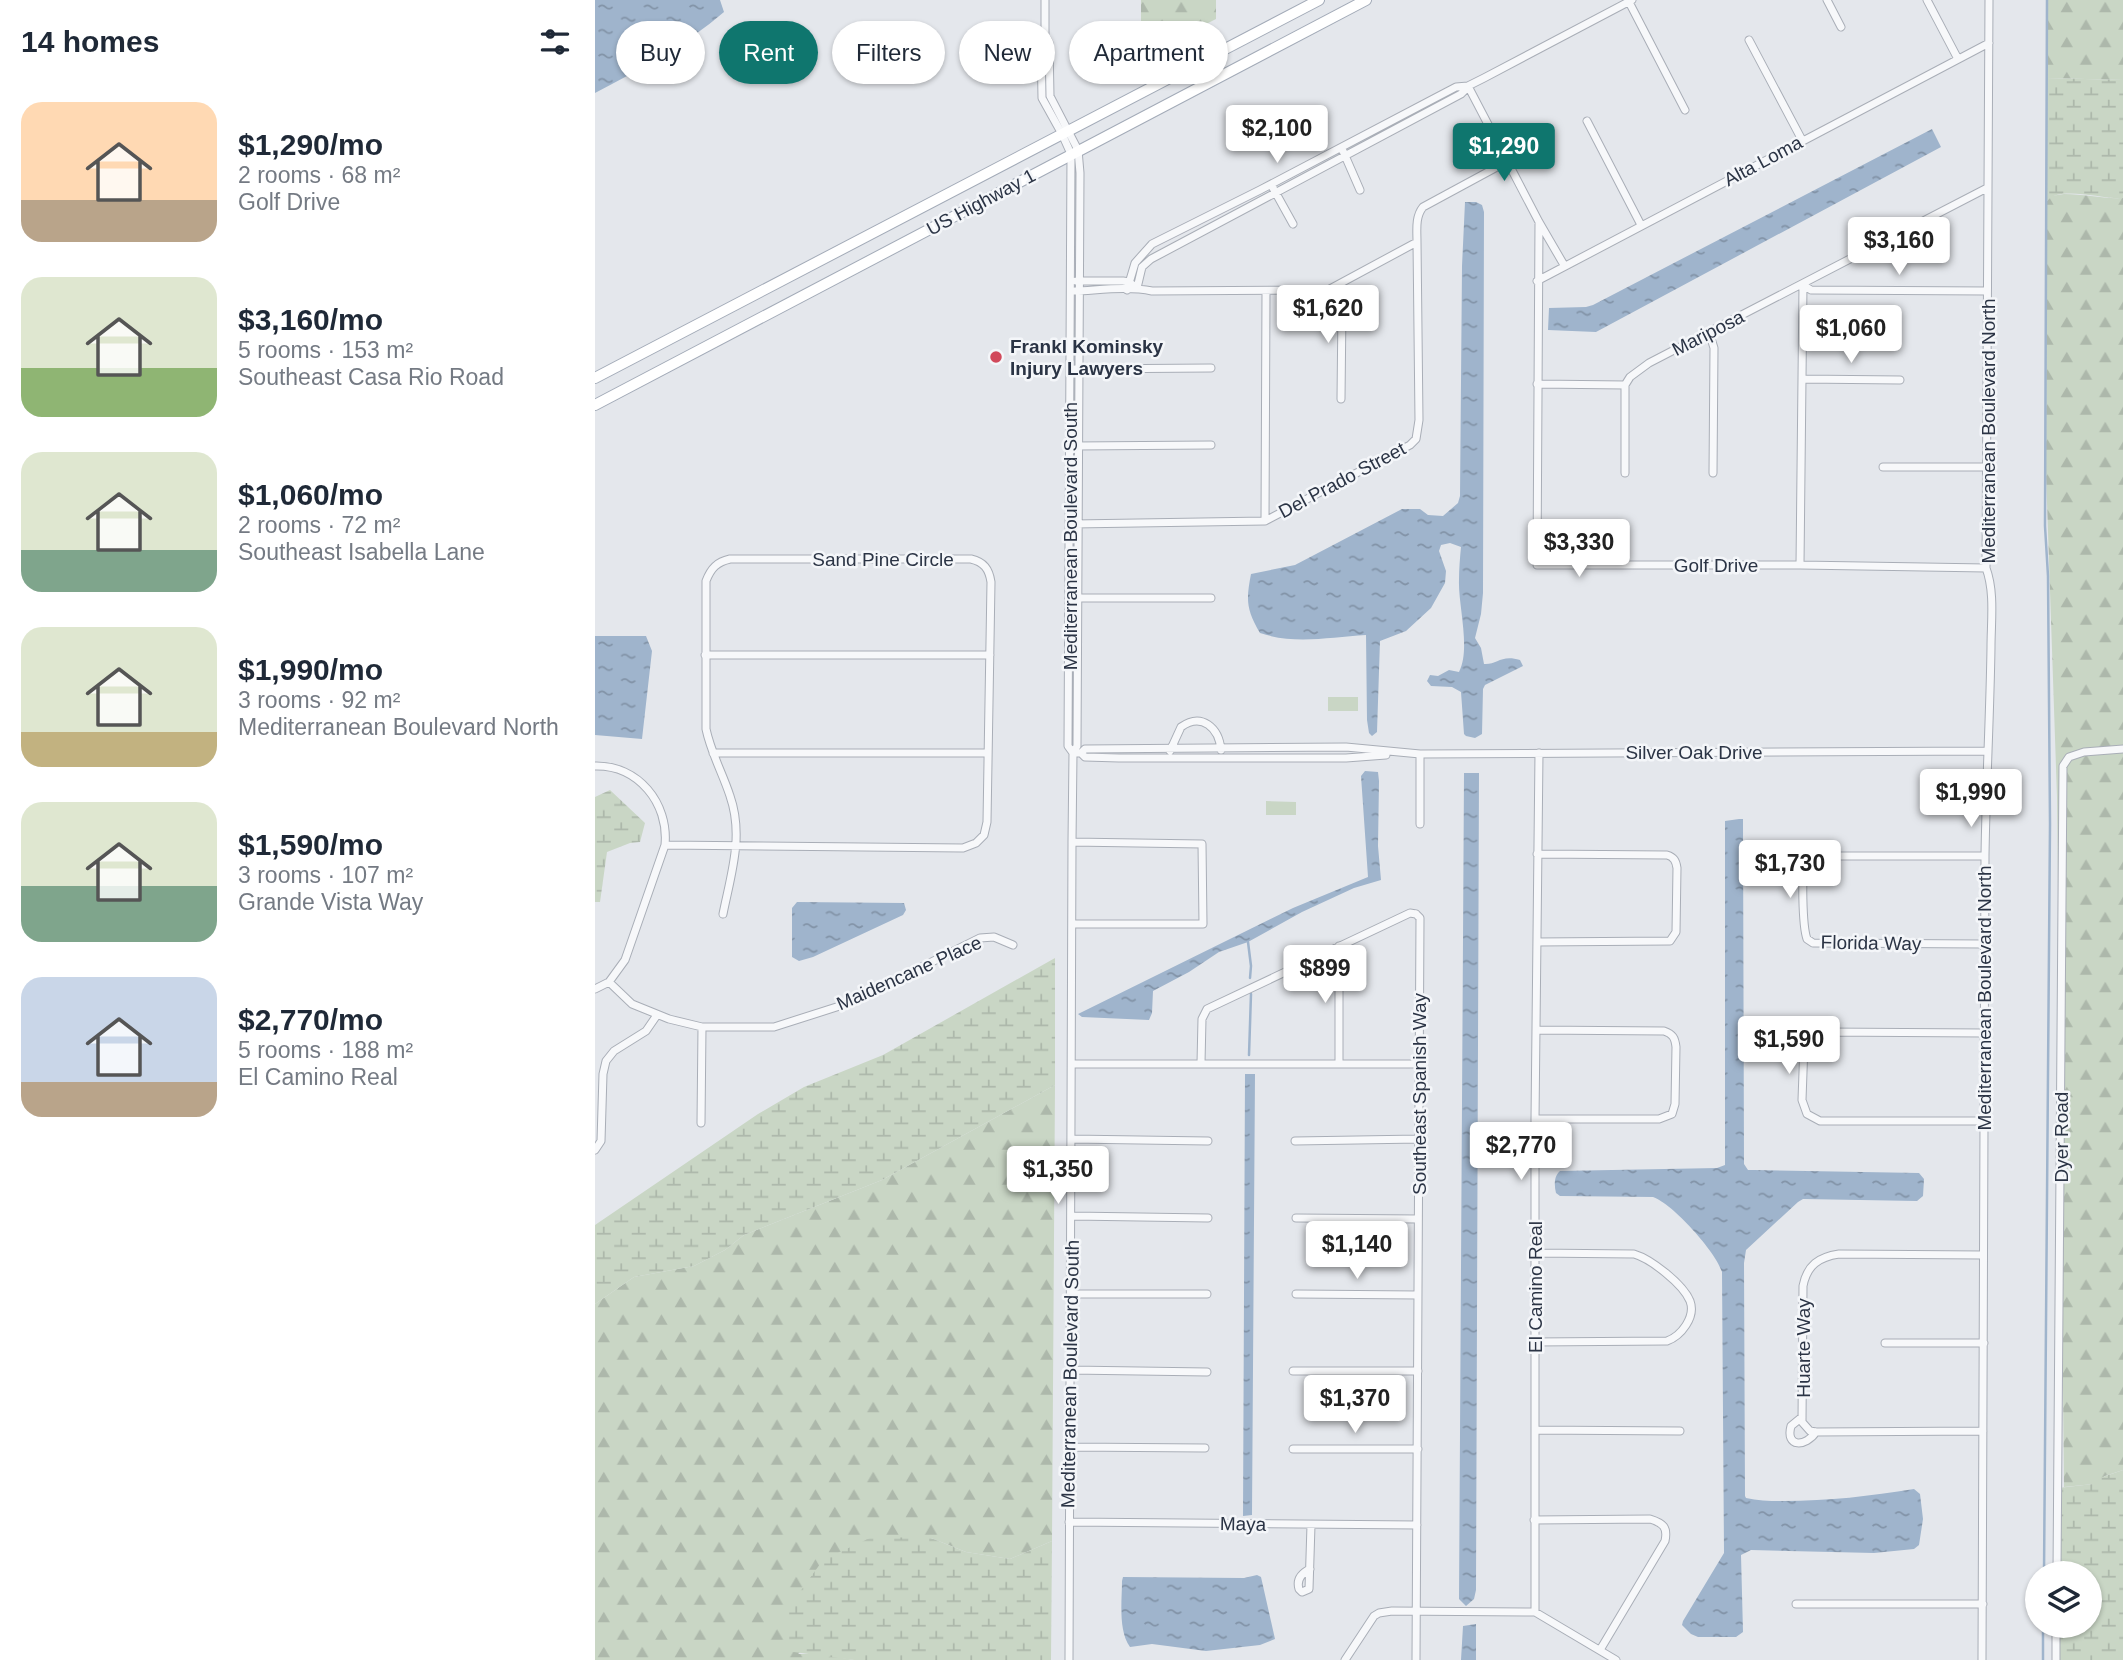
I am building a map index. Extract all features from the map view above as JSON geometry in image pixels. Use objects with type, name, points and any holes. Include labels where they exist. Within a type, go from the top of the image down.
[{"type":"main road","name":"US Highway 1","points":[[595,379],[1319,0]]},
{"type":"main road","name":"US Highway 1","points":[[595,405],[1366,0]]},
{"type":"street","name":"Mediterranean Boulevard South","points":[[1045,0],[1045,36],[1049,43],[1045,63],[1050,96],[1075,152],[1073,598],[1077,753],[1072,842],[1069,1660]]},
{"type":"street","points":[[1827,0],[1841,27]]},
{"type":"street","points":[[1927,0],[1958,59]]},
{"type":"street","name":"Mediterranean Boulevard North","points":[[1982,1660],[1984,944],[1991,626],[1991,583],[1986,568],[1989,0]]},
{"type":"street","points":[[1128,286],[1135,263],[1152,244],[1461,94],[1468,86],[1630,1],[1685,110]]},
{"type":"street","points":[[1748,40],[1802,140]]},
{"type":"street","name":"Alta Loma","points":[[1537,281],[1989,43]]},
{"type":"street","name":"Golf Drive","points":[[1468,86],[1564,265]]},
{"type":"street","points":[[1587,121],[1641,225]]},
{"type":"street","points":[[1343,151],[1360,190]]},
{"type":"street","points":[[1137,288],[1142,267],[1151,259],[1275,192],[1343,151]]},
{"type":"street","points":[[1075,281],[1152,291],[1316,292],[1337,287],[1417,243],[1418,213],[1423,208],[1509,161]]},
{"type":"street","points":[[1272,184],[1293,224]]},
{"type":"street","name":"Mariposa","points":[[1625,385],[1630,377],[1649,363],[1987,188]]},
{"type":"street","name":"Golf Drive","points":[[1539,222],[1537,565],[1986,568]]},
{"type":"street","name":"Del Prado Street","points":[[1074,524],[1265,521],[1410,445],[1416,439],[1419,420],[1417,243]]},
{"type":"street","points":[[1803,285],[1811,290],[1987,291]]},
{"type":"street","points":[[1800,565],[1803,285]]},
{"type":"street","points":[[1075,291],[1128,286]]},
{"type":"street","points":[[1337,287],[1342,308],[1341,399]]},
{"type":"street","points":[[1265,521],[1266,292]]},
{"type":"street","points":[[1709,332],[1714,348],[1713,473]]},
{"type":"street","points":[[1075,369],[1211,368]]},
{"type":"street","points":[[1802,379],[1899,380]]},
{"type":"street","points":[[1537,384],[1625,385],[1625,473]]},
{"type":"street","points":[[1074,446],[1211,445]]},
{"type":"street","points":[[1883,467],[1988,467]]},
{"type":"street","name":"Sand Pine Circle","points":[[665,845],[737,847],[963,848],[975,843],[984,835],[987,822],[991,582],[986,566],[971,559],[730,559],[714,566],[706,581],[706,729],[733,805],[737,847]]},
{"type":"street","points":[[1073,598],[1211,598]]},
{"type":"street","points":[[705,655],[990,655]]},
{"type":"street","points":[[1170,758],[1170,748],[1181,727],[1192,722],[1209,724],[1216,730],[1221,758]]},
{"type":"street","name":"Silver Oak Drive","points":[[1077,753],[1085,749],[1221,747],[1346,747],[1420,754],[1987,751]]},
{"type":"street","name":"Dyer Road","points":[[2057,1561],[2063,766],[2069,757],[2084,752],[2123,749]]},
{"type":"street","points":[[713,753],[988,752]]},
{"type":"street","name":"Silver Oak Drive","points":[[1077,753],[1085,757],[1170,758],[1346,758],[1401,753]]},
{"type":"street","name":"El Camino Real","points":[[1535,1612],[1535,1119],[1539,753]]},
{"type":"street","points":[[1420,754],[1420,824]]},
{"type":"street","points":[[595,766],[608,767],[637,779],[648,789],[661,811],[666,829],[665,845],[622,967],[609,982],[595,989]]},
{"type":"street","points":[[1072,842],[1202,844],[1203,924],[1073,924]]},
{"type":"street","points":[[723,914],[737,847]]},
{"type":"street","points":[[1537,853],[1667,856],[1676,862],[1677,868],[1677,932],[1670,941],[1537,942]]},
{"type":"street","name":"Florida Way","points":[[1984,944],[1813,943],[1805,936],[1804,903],[1805,867],[1810,858],[1985,856]]},
{"type":"street","points":[[1201,1063],[1202,1019],[1207,1009],[1410,913],[1416,914],[1420,906]]},
{"type":"street","name":"Southeast Spanish Way","points":[[1416,914],[1420,918],[1416,1660]]},
{"type":"street","name":"Maidencane Place","points":[[609,982],[632,1004],[657,1015],[702,1027],[773,1027],[849,1003],[980,938],[994,937],[1013,945]]},
{"type":"street","points":[[1339,946],[1339,1064]]},
{"type":"street","points":[[595,1150],[601,1141],[603,1074],[606,1061],[614,1051],[646,1031],[657,1015]]},
{"type":"street","points":[[701,1123],[702,1027]]},
{"type":"street","points":[[1535,1119],[1659,1119],[1672,1114],[1675,1104],[1676,1047],[1675,1039],[1670,1033],[1537,1030]]},
{"type":"street","points":[[1984,1033],[1811,1034],[1804,1044],[1802,1100],[1807,1114],[1820,1121],[1984,1121]]},
{"type":"street","points":[[1072,1064],[1419,1064]]},
{"type":"street","points":[[1071,1139],[1208,1141]]},
{"type":"street","points":[[1295,1141],[1419,1139]]},
{"type":"street","points":[[1072,1216],[1208,1217]]},
{"type":"street","points":[[1296,1218],[1417,1219]]},
{"type":"street","points":[[1535,1253],[1641,1256],[1680,1287],[1689,1300],[1691,1309],[1688,1322],[1681,1333],[1667,1341],[1535,1342]]},
{"type":"street","name":"Huarte Way","points":[[1816,1432],[1805,1426],[1802,1417],[1803,1286],[1812,1265],[1818,1259],[1839,1254],[1983,1255]]},
{"type":"street","points":[[1071,1294],[1207,1294]]},
{"type":"street","points":[[1296,1294],[1418,1295]]},
{"type":"street","points":[[1885,1343],[1984,1343]]},
{"type":"street","points":[[1071,1370],[1207,1372]]},
{"type":"street","points":[[1293,1371],[1417,1370]]},
{"type":"street","points":[[1802,1417],[1789,1431],[1792,1440],[1800,1443],[1806,1443],[1816,1432],[1983,1431]]},
{"type":"street","points":[[1535,1430],[1680,1431]]},
{"type":"street","points":[[1070,1447],[1205,1448]]},
{"type":"street","points":[[1293,1449],[1417,1449]]},
{"type":"street","points":[[1534,1520],[1650,1519],[1660,1522],[1671,1531],[1599,1650]]},
{"type":"street","name":"Maya","points":[[1069,1522],[1417,1525]]},
{"type":"street","points":[[1310,1569],[1311,1525]]},
{"type":"street","points":[[1796,1604],[1983,1604]]},
{"type":"street","points":[[1345,1660],[1374,1616],[1392,1611],[1535,1612],[1616,1660]]},
{"type":"street","points":[[2056,1638],[2056,1660]]},
{"type":"green space","points":[[1141,0],[1216,0],[1216,19],[1212,21],[1141,21]]},
{"type":"green space","points":[[2048,0],[2123,0],[2123,80],[2047,78]]},
{"type":"green space","points":[[2047,78],[2123,80],[2123,198],[2062,194],[2047,201]]},
{"type":"green space","points":[[2064,194],[2123,198],[2123,1470],[2105,1476],[2094,1484],[2064,1487],[2057,797],[2046,473],[2047,201],[2051,196]]},
{"type":"green space","points":[[1328,697],[1358,697],[1358,711],[1328,711]]},
{"type":"green space","points":[[610,790],[645,823],[640,842],[607,852],[600,902],[595,902],[595,797]]},
{"type":"green space","points":[[1266,801],[1296,802],[1296,815],[1266,815]]},
{"type":"green space","points":[[1055,958],[1055,1085],[882,1180],[744,1235],[725,1250],[694,1266],[634,1277],[595,1304],[595,1225],[758,1114],[804,1087],[883,1055]]},
{"type":"green space","points":[[1055,1085],[1052,1541],[1010,1559],[966,1552],[931,1538],[798,1654],[820,1654],[854,1660],[595,1660],[595,1304],[634,1277],[694,1266],[725,1250],[744,1235],[882,1180]]},
{"type":"green space","points":[[2123,1470],[2123,1660],[2060,1660],[2059,1638],[2102,1638],[2102,1561],[2059,1561],[2058,1488],[2093,1484],[2091,1481]]},
{"type":"green space","points":[[872,1537],[931,1538],[966,1552],[1010,1559],[1052,1541],[1051,1660],[854,1660],[786,1651],[786,1611],[823,1560]]},
{"type":"water","points":[[595,0],[720,0],[724,12],[705,27],[705,21],[616,21],[616,82],[595,93]]},
{"type":"water","points":[[1932,129],[1941,147],[1596,332],[1548,330],[1549,308],[1593,305]]},
{"type":"water","points":[[1465,202],[1482,205],[1484,212],[1483,593],[1475,638],[1481,648],[1484,664],[1514,658],[1520,660],[1523,666],[1485,685],[1482,734],[1475,738],[1466,736],[1461,692],[1452,687],[1431,686],[1427,681],[1430,675],[1438,676],[1449,670],[1459,672],[1464,651],[1459,590],[1461,547],[1450,543],[1441,545],[1439,551],[1446,571],[1445,583],[1431,608],[1406,631],[1380,641],[1377,732],[1372,736],[1367,720],[1366,635],[1286,639],[1260,633],[1250,611],[1249,583],[1251,574],[1295,565],[1402,509],[1420,509],[1428,515],[1443,516],[1458,503]]},
{"type":"water","points":[[595,636],[646,636],[652,651],[642,739],[595,735]]},
{"type":"water","points":[[1365,771],[1378,772],[1381,880],[1354,888],[1302,912],[1248,942],[1219,952],[1153,991],[1149,1020],[1082,1017],[1078,1014],[1293,908],[1368,877],[1361,776]]},
{"type":"water","points":[[1464,773],[1479,773],[1476,1590],[1474,1599],[1466,1606],[1459,1599]]},
{"type":"water","points":[[1743,819],[1744,1164],[1748,1170],[1919,1173],[1924,1179],[1923,1196],[1917,1201],[1803,1199],[1746,1250],[1745,1496],[1765,1501],[1817,1500],[1914,1489],[1920,1494],[1923,1519],[1919,1545],[1914,1549],[1874,1553],[1751,1550],[1741,1555],[1743,1632],[1736,1637],[1698,1637],[1682,1625],[1683,1621],[1724,1553],[1722,1272],[1703,1241],[1661,1201],[1653,1197],[1560,1196],[1556,1193],[1555,1184],[1560,1171],[1717,1168],[1725,1165],[1725,821]]},
{"type":"water","points":[[797,902],[904,903],[906,910],[903,915],[799,961],[792,957],[792,908]]},
{"type":"water","points":[[1245,1074],[1255,1074],[1252,1515],[1243,1516]]},
{"type":"water","points":[[1257,1575],[1261,1577],[1275,1639],[1260,1645],[1206,1651],[1152,1644],[1130,1647],[1126,1640],[1121,1615],[1123,1577],[1244,1578]]},
{"type":"water","points":[[1476,1624],[1476,1660],[1461,1660],[1463,1626]]},
{"type":"waterway","points":[[2044,1561],[2050,824],[2048,576],[2045,526],[2047,0]]},
{"type":"waterway","points":[[1248,942],[1250,978]]},
{"type":"waterway","points":[[1249,1055],[1251,994]]},
{"type":"waterway","points":[[2043,1638],[2043,1660]]},
{"type":"place","name":"Frankl Kominsky Injury Lawyers","points":[[996,357]]}]
